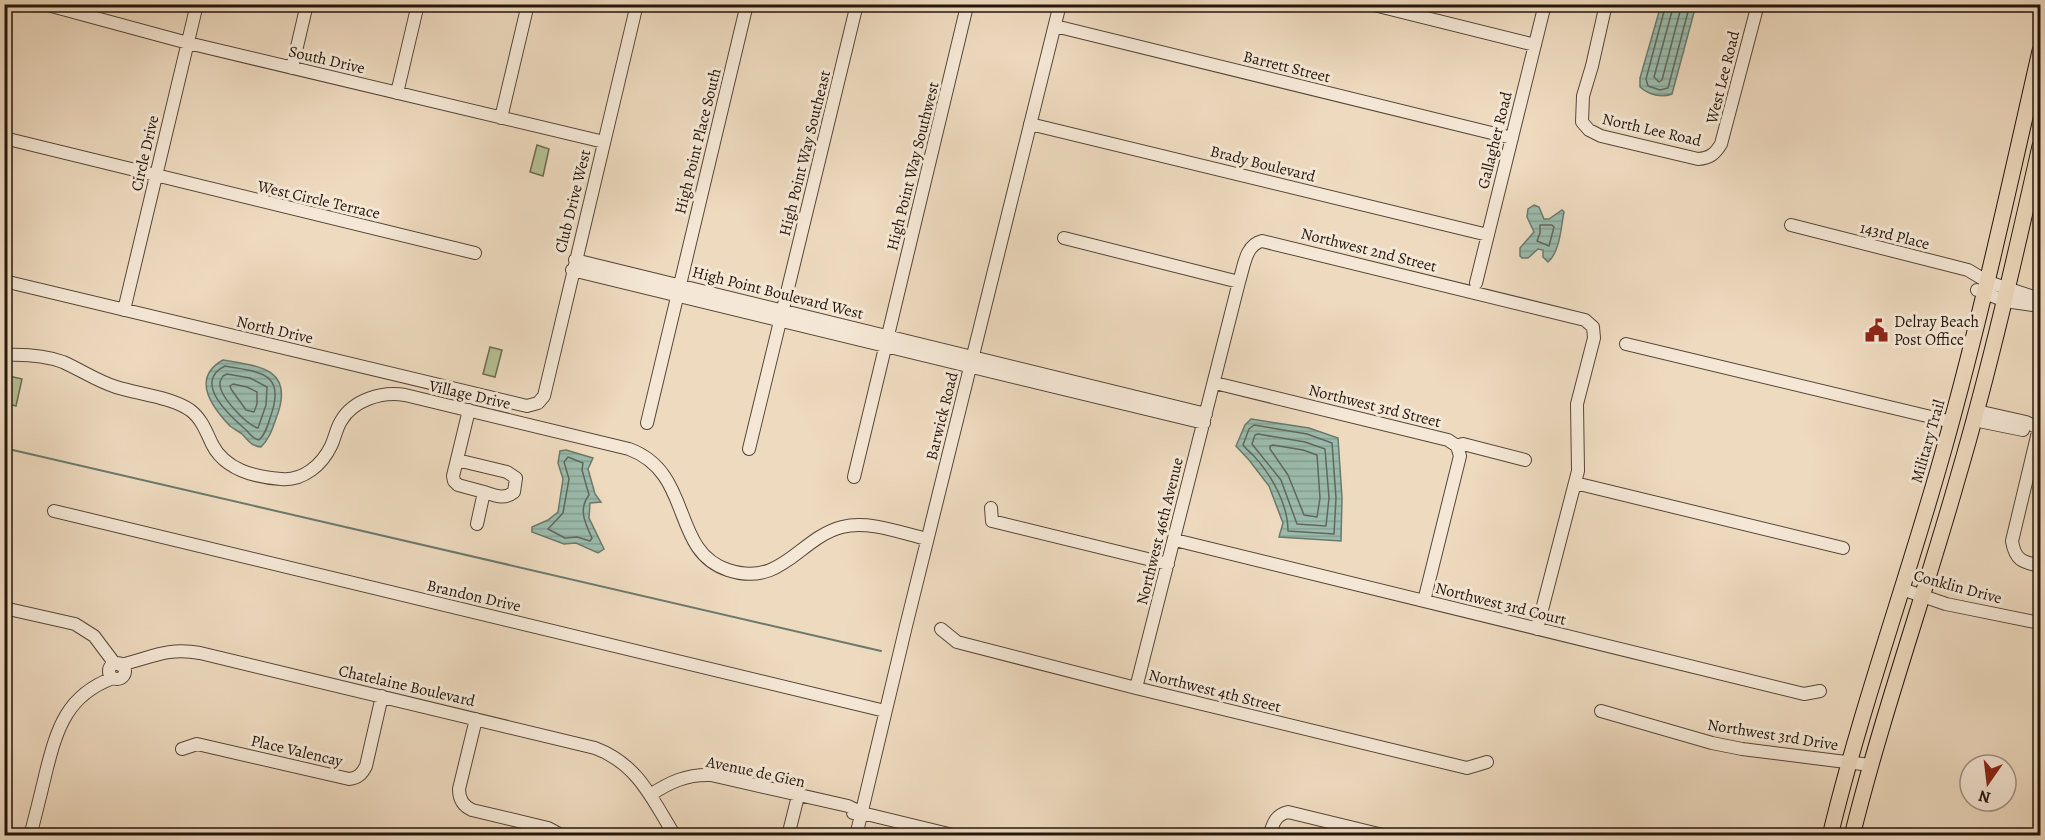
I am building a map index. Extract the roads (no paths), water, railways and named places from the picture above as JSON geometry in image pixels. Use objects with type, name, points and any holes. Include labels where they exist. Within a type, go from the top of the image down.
[{"type":"main road","name":"Military Trail","points":[[1830,836],[1849,763],[1952,422],[1983,289],[2035,103],[2040,51]]},
{"type":"main road","points":[[1852,836],[1870,765],[1976,415],[2040,146]]},
{"type":"street","name":"South Drive","points":[[44,4],[86,10],[188,43],[604,142]]},
{"type":"street","name":"Circle Drive","points":[[124,310],[197,4]]},
{"type":"street","points":[[292,68],[308,4]]},
{"type":"street","points":[[397,93],[418,4]]},
{"type":"street","points":[[501,118],[528,4]]},
{"type":"street","name":"Club Drive West","points":[[538,403],[544,396],[637,4]]},
{"type":"street","name":"High Point Place South","points":[[647,423],[747,4]]},
{"type":"street","name":"High Point Way Southeast","points":[[749,449],[857,4]]},
{"type":"street","name":"High Point Way Southwest","points":[[854,477],[966,10],[965,4]]},
{"type":"street","name":"Barwick Road","points":[[856,836],[1060,4]]},
{"type":"street","points":[[1370,4],[1535,45]]},
{"type":"street","name":"Gallagher Road","points":[[1475,288],[1545,4]]},
{"type":"street","name":"North Lee Road","points":[[1606,4],[1583,96],[1581,113],[1584,125],[1601,136],[1698,159],[1707,158],[1713,154]]},
{"type":"street","name":"West Lee Road","points":[[1713,154],[1725,134],[1758,4]]},
{"type":"street","name":"Barrett Street","points":[[1055,26],[1512,138]]},
{"type":"street","name":"Brady Boulevard","points":[[1030,124],[1488,234]]},
{"type":"street","name":"West Circle Terrace","points":[[4,138],[475,253]]},
{"type":"street","name":"143rd Place","points":[[1791,225],[1968,270],[1983,289],[2006,295]]},
{"type":"street","points":[[1064,238],[1239,282]]},
{"type":"street","name":"Northwest 2nd Street","points":[[1256,242],[1267,241],[1475,288],[1585,320],[1593,327],[1594,338],[1577,404],[1579,465],[1575,483]]},
{"type":"street","name":"Northwest 46th Avenue","points":[[1136,688],[1239,282],[1249,249],[1256,242]]},
{"type":"street","name":"High Point Boulevard West","points":[[574,265],[971,361]]},
{"type":"street","name":"North Drive","points":[[4,281],[527,406],[538,403]]},
{"type":"street","points":[[2006,295],[2040,299]]},
{"type":"street","points":[[2006,295],[2040,306]]},
{"type":"street","points":[[1626,344],[1952,422]]},
{"type":"street","name":"Village Drive","points":[[4,355],[33,355],[55,360],[116,387],[182,405],[197,417],[213,446],[228,464],[248,473],[270,478],[285,480],[302,476],[313,470],[331,446],[342,419],[363,401],[381,395],[399,394],[629,449],[649,458],[670,482],[693,540],[699,549],[715,563],[737,573],[769,571],[789,561],[831,531],[852,525],[873,526],[927,539]]},
{"type":"street","points":[[971,361],[1205,418]]},
{"type":"street","name":"Northwest 3rd Street","points":[[1215,383],[1448,440],[1457,446],[1463,444],[1525,460]]},
{"type":"street","points":[[457,460],[507,472],[516,478],[514,492],[503,498],[458,485],[454,481],[453,476],[468,410]]},
{"type":"street","points":[[1976,415],[2019,425],[2025,431],[2040,428],[2012,541],[2014,553],[2021,561],[2040,566]]},
{"type":"street","points":[[1424,601],[1460,456],[1457,446]]},
{"type":"street","points":[[1538,629],[1575,483],[1842,548]]},
{"type":"street","points":[[477,524],[484,492]]},
{"type":"street","points":[[991,507],[992,521],[1168,564]]},
{"type":"street","name":"Brandon Drive","points":[[54,512],[885,711]]},
{"type":"street","name":"Northwest 3rd Court","points":[[1175,540],[1804,694],[1820,691]]},
{"type":"street","name":"Conklin Drive","points":[[1902,588],[1946,604],[2040,623]]},
{"type":"street","points":[[4,608],[75,624],[94,636],[104,648],[114,672]]},
{"type":"street","name":"Northwest 4th Street","points":[[941,629],[957,642],[1136,688],[1467,768],[1487,762]]},
{"type":"street","name":"Chatelaine Boulevard","points":[[30,836],[57,731],[77,700],[114,672],[139,660],[162,652],[187,651],[382,696],[607,752],[628,766],[636,775],[675,836]]},
{"type":"street","name":"Place Valencay","points":[[182,749],[197,744],[349,779],[355,778],[366,766],[382,696]]},
{"type":"street","name":"Northwest 3rd Drive","points":[[1601,711],[1712,743],[1742,749],[1870,765]]},
{"type":"street","points":[[476,719],[459,789],[460,800],[472,810],[548,828],[563,836]]},
{"type":"street","name":"Avenue de Gien","points":[[650,795],[679,779],[711,775],[825,802],[836,809],[861,813],[903,829],[957,836]]},
{"type":"street","points":[[788,836],[798,796]]},
{"type":"street","points":[[1269,836],[1274,821],[1282,813],[1293,813],[1387,836]]},
{"type":"water","points":[[1661,5],[1696,5],[1672,94],[1664,96],[1651,94],[1640,87],[1640,78]]},
{"type":"water","points":[[1534,205],[1539,207],[1544,219],[1549,219],[1562,210],[1564,212],[1558,246],[1548,262],[1543,257],[1543,250],[1538,249],[1528,258],[1520,256],[1520,248],[1534,232],[1527,217],[1528,209]]},
{"type":"water","points":[[223,360],[248,364],[269,372],[281,387],[278,413],[261,447],[252,444],[230,426],[216,410],[207,392],[208,375],[213,367]]},
{"type":"water","points":[[1251,419],[1309,428],[1338,438],[1342,498],[1341,541],[1279,537],[1283,523],[1269,486],[1236,446],[1245,425]]},
{"type":"water","points":[[566,450],[593,458],[588,469],[595,494],[601,502],[590,503],[589,518],[604,549],[598,553],[576,543],[564,544],[532,532],[532,527],[548,520],[558,512],[563,479],[558,463],[560,451]]},
{"type":"waterway","points":[[4,448],[881,651]]},
{"type":"place","name":"Delray Beach Post Office","points":[[1876,330]]}]
